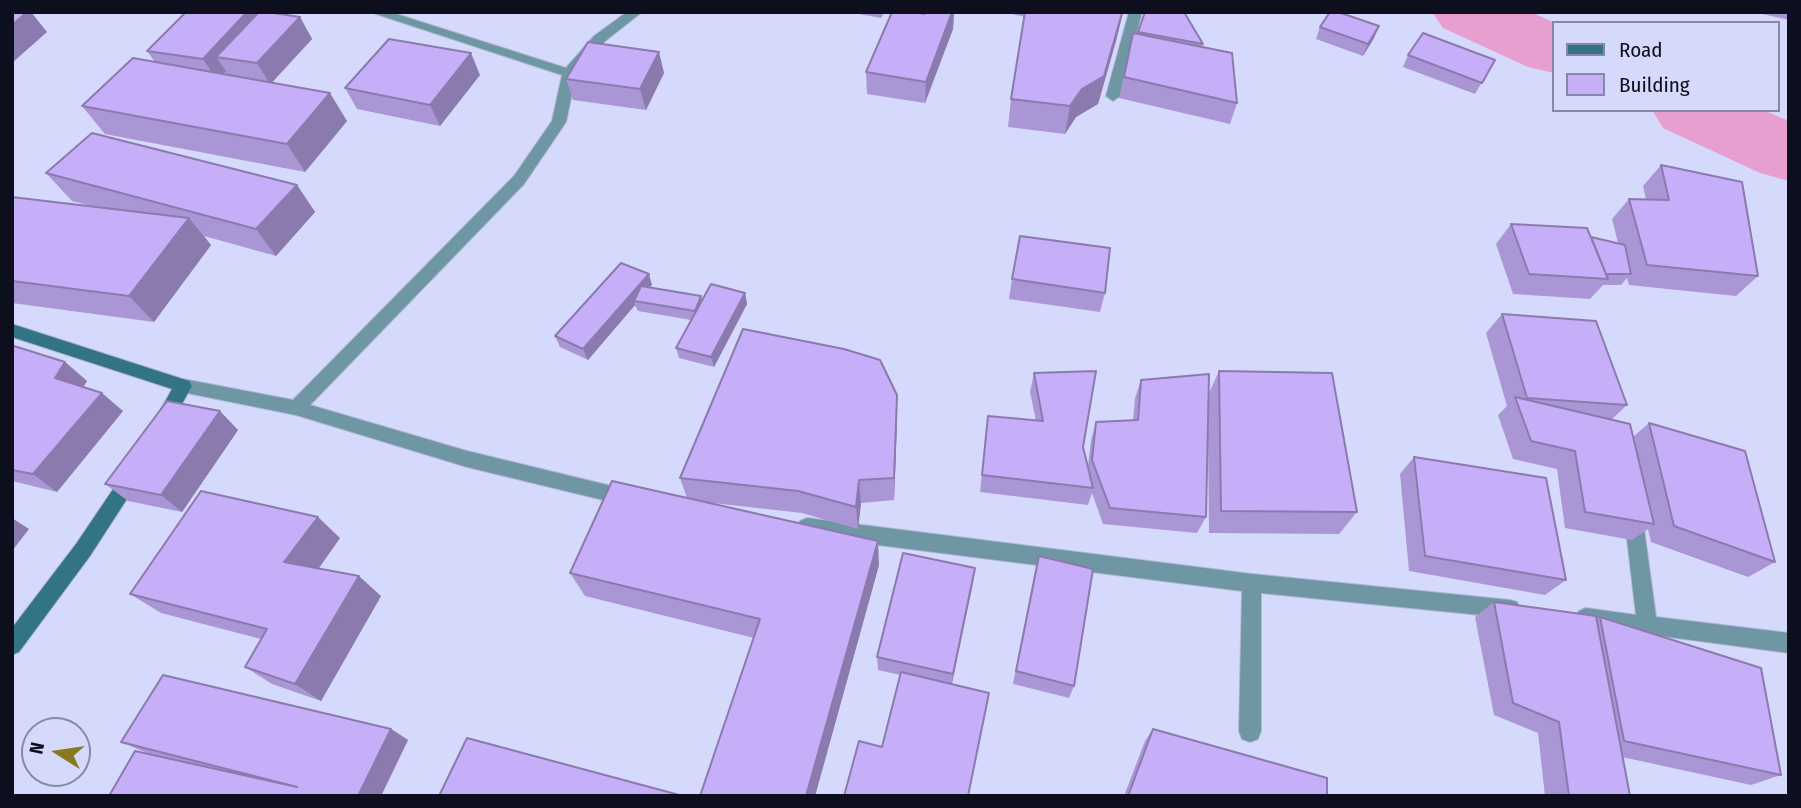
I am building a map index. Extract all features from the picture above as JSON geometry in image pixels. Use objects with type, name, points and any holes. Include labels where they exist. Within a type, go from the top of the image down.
[{"type":"street","points":[[376,12],[569,73]]},
{"type":"street","points":[[296,408],[519,180],[559,122],[569,73],[599,39],[636,12]]},
{"type":"street","points":[[1113,96],[1136,12]]},
{"type":"street","points":[[12,330],[184,386],[296,408],[467,459],[601,493],[653,502]]},
{"type":"street","points":[[151,442],[184,386]]},
{"type":"street","points":[[12,645],[83,550],[138,465]]},
{"type":"street","points":[[1630,491],[1647,625]]},
{"type":"street","points":[[784,524],[1252,583],[1531,611]]},
{"type":"street","points":[[1250,731],[1252,583]]},
{"type":"street","points":[[1570,616],[1789,643]]},
{"type":"building","points":[[12,12],[27,12],[12,25]]},
{"type":"building","points":[[186,12],[247,12],[203,59],[147,51]]},
{"type":"building","points":[[259,12],[300,17],[257,63],[216,57]]},
{"type":"building","points":[[892,12],[952,12],[926,82],[866,72]]},
{"type":"building","points":[[1025,12],[1122,13],[1104,76],[1082,89],[1070,106],[1011,99]]},
{"type":"building","points":[[1145,12],[1184,12],[1203,44],[1138,32]]},
{"type":"building","points":[[1330,12],[1338,12],[1379,26],[1368,44],[1320,27]]},
{"type":"building","points":[[1133,33],[1232,53],[1237,103],[1124,77]]},
{"type":"building","points":[[1423,33],[1495,60],[1482,83],[1408,55]]},
{"type":"building","points":[[389,39],[471,53],[430,105],[345,88]]},
{"type":"building","points":[[588,42],[659,52],[640,89],[566,79]]},
{"type":"building","points":[[133,58],[330,93],[287,144],[82,106]]},
{"type":"building","points":[[92,133],[297,185],[256,229],[46,173]]},
{"type":"building","points":[[1661,165],[1742,182],[1758,276],[1647,265],[1629,199],[1669,200]]},
{"type":"building","points":[[12,197],[189,218],[129,296],[12,281]]},
{"type":"building","points":[[1511,224],[1587,228],[1608,279],[1529,274]]},
{"type":"building","points":[[1020,236],[1110,248],[1105,293],[1012,279]]},
{"type":"building","points":[[1591,237],[1625,245],[1631,274],[1606,274]]},
{"type":"building","points":[[621,263],[649,274],[583,349],[555,336]]},
{"type":"building","points":[[711,284],[745,293],[711,357],[676,348]]},
{"type":"building","points":[[641,286],[701,296],[695,311],[634,301]]},
{"type":"building","points":[[1502,314],[1596,321],[1627,405],[1527,398]]},
{"type":"building","points":[[743,329],[844,349],[880,360],[897,395],[894,478],[859,480],[856,507],[798,491],[680,478]]},
{"type":"building","points":[[14,346],[65,362],[55,378],[102,393],[33,474],[12,470]]},
{"type":"building","points":[[1096,371],[1083,447],[1093,488],[982,475],[988,416],[1043,421],[1034,373]]},
{"type":"building","points":[[1219,371],[1332,373],[1357,512],[1221,511]]},
{"type":"building","points":[[1209,374],[1206,517],[1110,508],[1092,460],[1096,422],[1138,420],[1141,380]]},
{"type":"building","points":[[1515,397],[1630,424],[1654,524],[1585,512],[1575,451],[1531,441]]},
{"type":"building","points":[[167,401],[220,411],[161,495],[105,484]]},
{"type":"building","points":[[1649,423],[1745,451],[1775,562],[1674,526]]},
{"type":"building","points":[[1414,457],[1546,478],[1566,580],[1425,556]]},
{"type":"building","points":[[612,481],[878,541],[806,796],[700,796],[760,619],[570,573]]},
{"type":"building","points":[[201,491],[318,517],[284,562],[359,576],[295,684],[245,667],[267,629],[130,594]]},
{"type":"building","points":[[903,553],[975,568],[953,674],[877,657]]},
{"type":"building","points":[[1039,556],[1093,569],[1074,686],[1016,671]]},
{"type":"building","points":[[1494,602],[1596,616],[1630,796],[1569,796],[1559,722],[1513,703]]},
{"type":"building","points":[[1600,617],[1761,668],[1781,775],[1624,741]]},
{"type":"building","points":[[901,672],[989,693],[968,796],[844,796],[859,741],[882,747]]},
{"type":"building","points":[[163,675],[391,729],[358,796],[109,796],[135,751],[297,787],[121,742]]},
{"type":"building","points":[[1153,729],[1327,778],[1327,796],[1128,796]]},
{"type":"building","points":[[467,738],[683,796],[439,796]]},
{"type":"waterway","points":[[1468,12],[1552,49]]},
{"type":"waterway","points":[[1696,112],[1789,153]]}]
